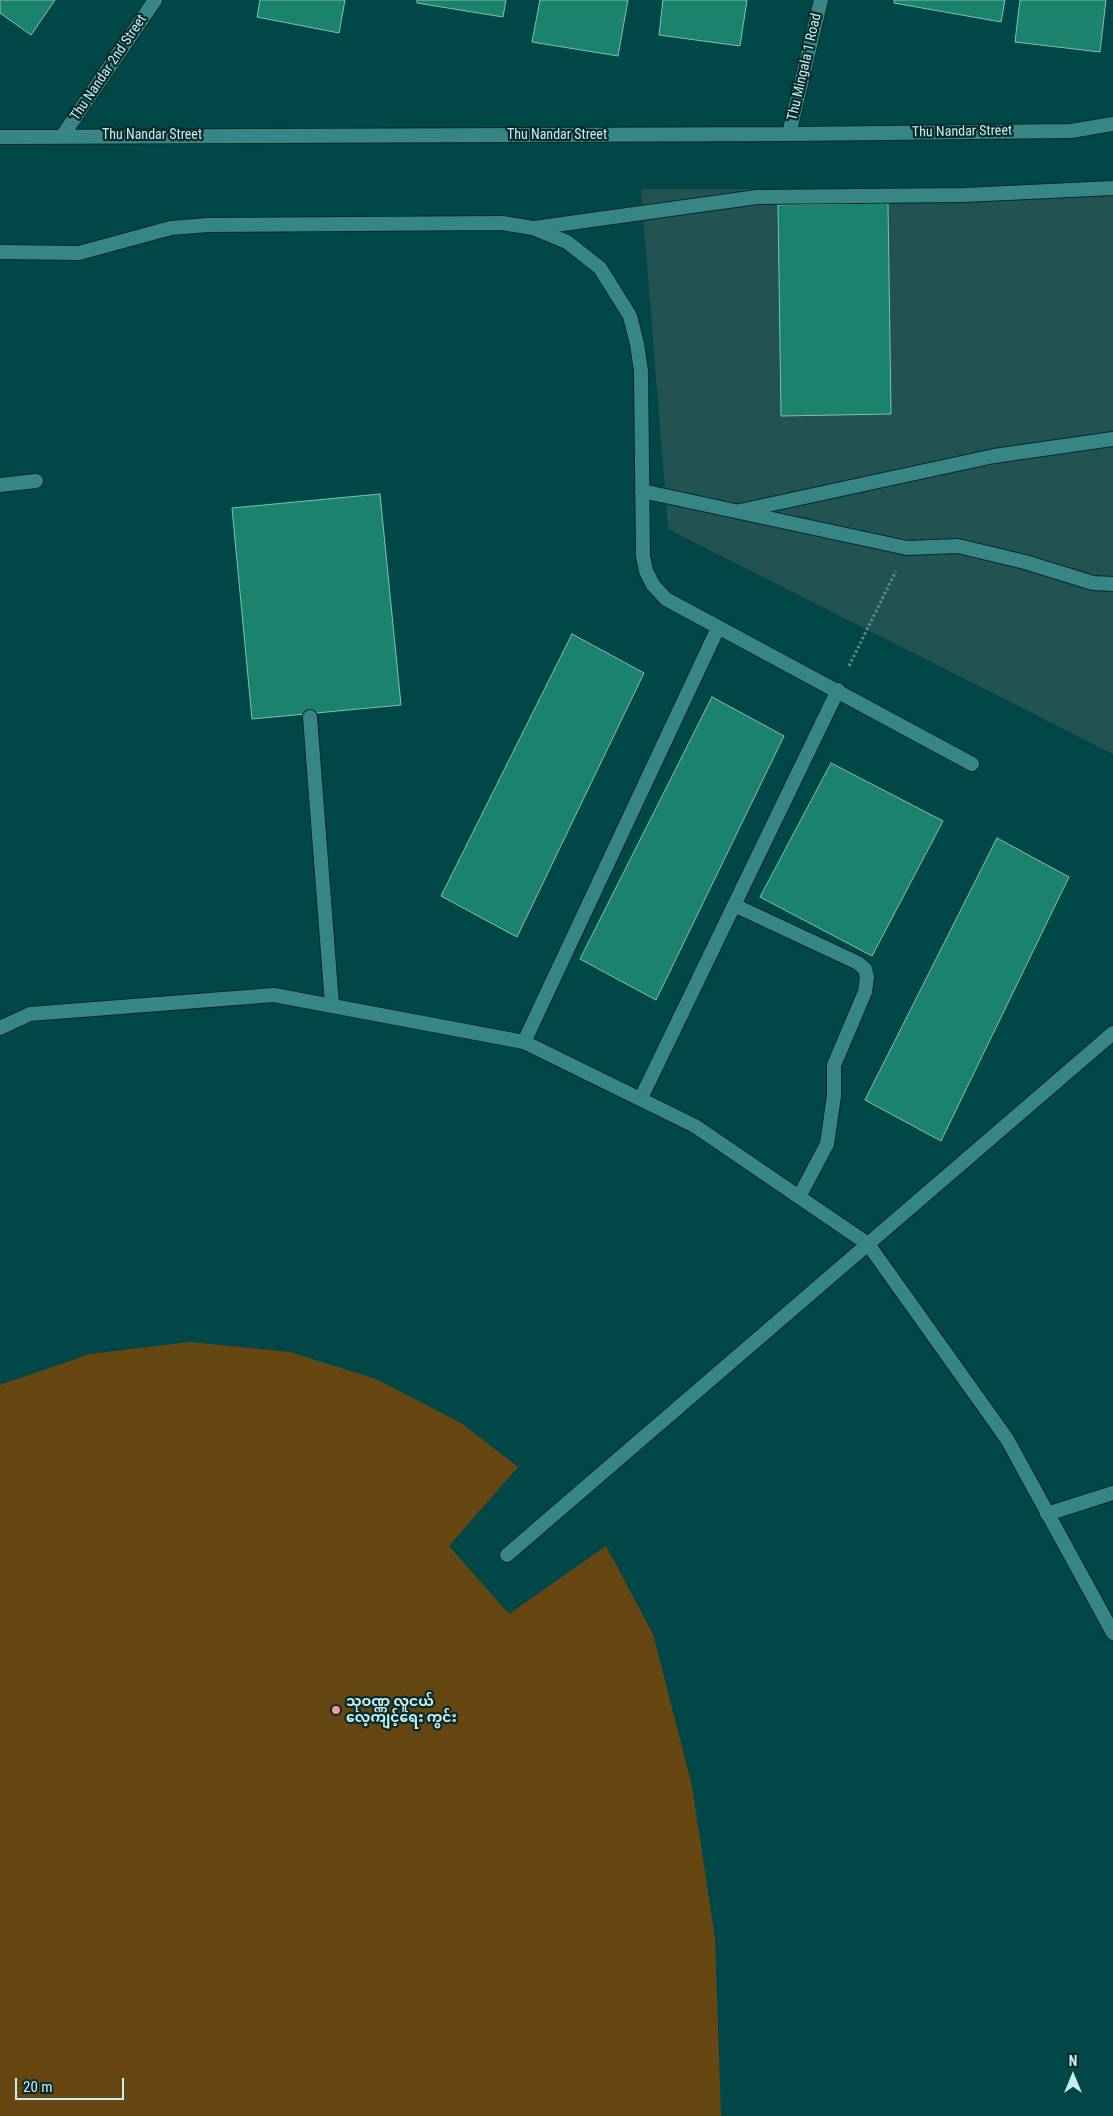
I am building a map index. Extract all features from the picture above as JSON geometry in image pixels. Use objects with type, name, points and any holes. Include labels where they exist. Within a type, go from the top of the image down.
[{"type":"street","name":"Thu Nandar 2nd Street","points":[[64,135],[155,0]]},
{"type":"street","name":"Thu Mingala 1 Road","points":[[789,134],[821,0]]},
{"type":"street","name":"Thu Nandar Street","points":[[0,137],[64,135],[789,134],[1071,131],[1113,124]]},
{"type":"street","points":[[533,228],[757,197],[965,195],[1113,188]]},
{"type":"street","points":[[0,252],[79,253],[171,228],[208,225],[502,223],[533,228],[567,242],[600,268],[630,316],[637,344],[640,371],[643,556],[646,571],[653,585],[666,599],[838,690],[972,764]]},
{"type":"street","points":[[735,512],[994,456],[1113,439]]},
{"type":"street","points":[[0,485],[36,480]]},
{"type":"street","points":[[642,491],[907,548],[958,546],[1025,562],[1093,583],[1113,584]]},
{"type":"street","points":[[524,1042],[718,628]]},
{"type":"street","points":[[640,1098],[838,690]]},
{"type":"street","points":[[310,717],[332,1006]]},
{"type":"street","points":[[734,905],[858,963],[865,969],[867,976],[865,992],[834,1065],[834,1096],[827,1144],[799,1197]]},
{"type":"street","points":[[0,1028],[30,1014],[274,995],[524,1042],[695,1126],[868,1244],[1007,1439],[1113,1633]]},
{"type":"street","points":[[508,1554],[1113,1033]]},
{"type":"street","points":[[1047,1514],[1113,1493]]},
{"type":"path","points":[[838,690],[907,548]]},
{"type":"shaded area","points":[[1113,184],[1113,754],[668,529],[641,189],[1087,189]]},
{"type":"shaded area","name":"သုဝဏ္ဏ လူငယ် လေ့ကျင့်ရေး ကွင်း","points":[[190,1342],[290,1352],[376,1379],[461,1423],[518,1467],[449,1546],[509,1614],[606,1546],[653,1634],[692,1786],[715,1938],[721,2116],[0,2116],[0,1385],[90,1354]]},
{"type":"building","points":[[0,0],[55,0],[31,35],[0,13]]},
{"type":"building","points":[[260,0],[345,0],[339,33],[257,17]]},
{"type":"building","points":[[417,0],[506,0],[503,17],[417,3]]},
{"type":"building","points":[[540,0],[628,0],[618,56],[532,42]]},
{"type":"building","points":[[663,0],[747,0],[740,46],[659,35]]},
{"type":"building","points":[[894,0],[1005,0],[1001,22],[894,3]]},
{"type":"building","points":[[1020,0],[1106,0],[1100,52],[1015,42]]},
{"type":"building","points":[[888,203],[891,414],[781,416],[778,205]]},
{"type":"building","points":[[380,494],[401,705],[252,719],[232,508]]},
{"type":"building","points":[[572,634],[644,673],[517,937],[441,896]]},
{"type":"building","points":[[712,697],[784,736],[656,1000],[580,959]]},
{"type":"building","points":[[831,763],[943,821],[872,956],[760,897]]},
{"type":"building","points":[[997,838],[1069,877],[941,1141],[865,1100]]},
{"type":"place","name":"သုဝဏ္ဏ လူငယ် လေ့ကျင့်ရေး ကွင်း","points":[[336,1710]]}]
